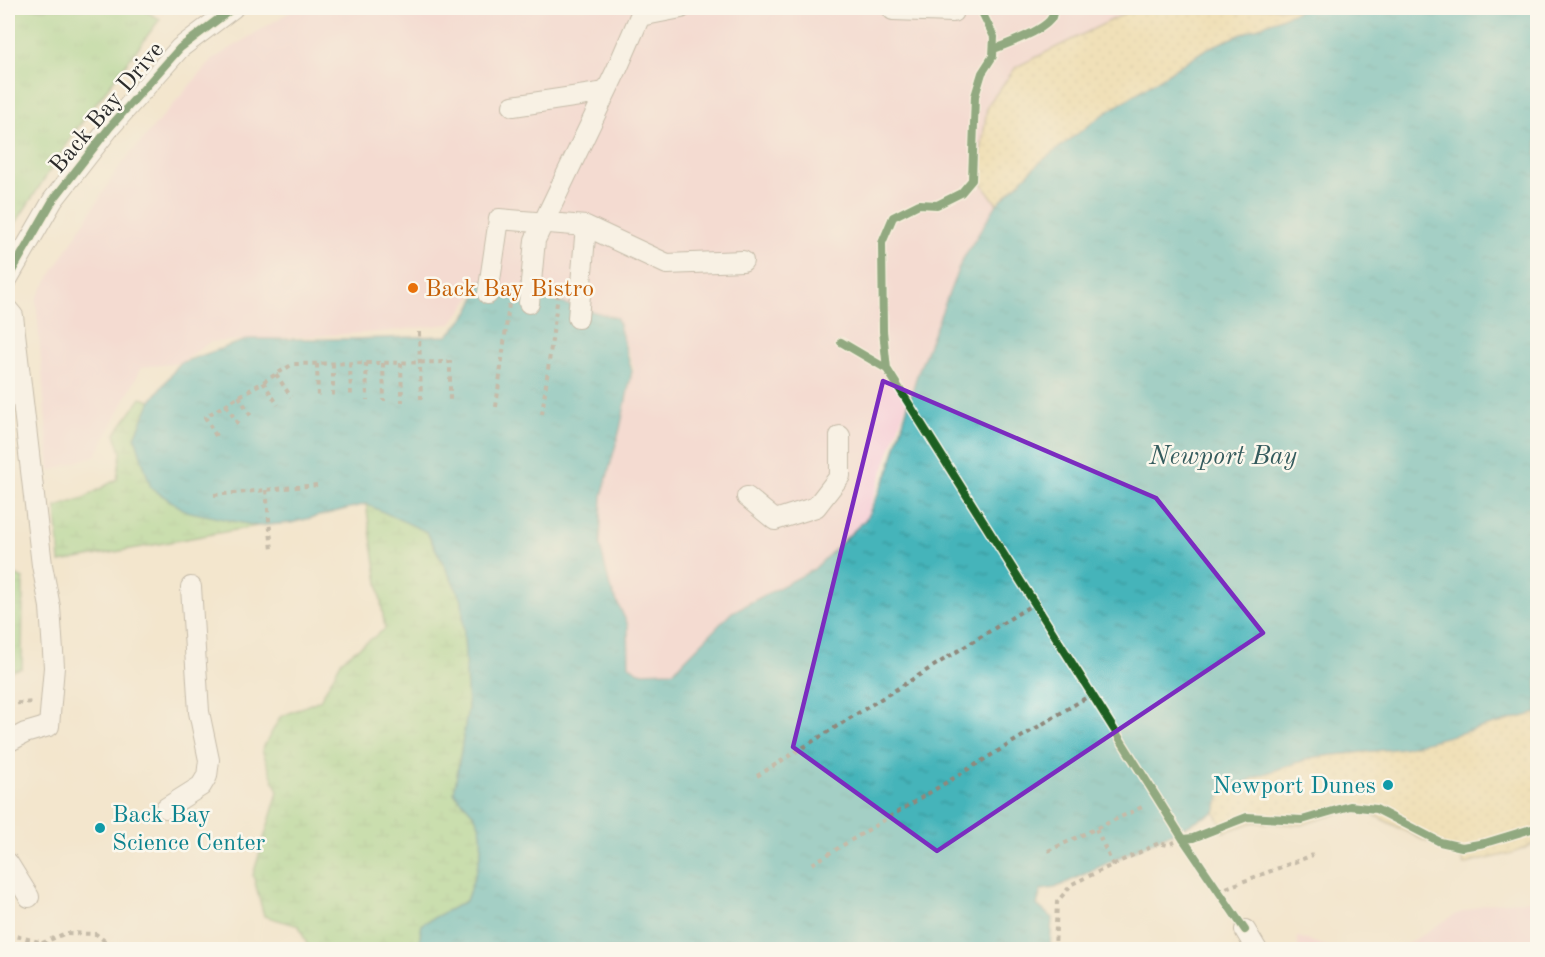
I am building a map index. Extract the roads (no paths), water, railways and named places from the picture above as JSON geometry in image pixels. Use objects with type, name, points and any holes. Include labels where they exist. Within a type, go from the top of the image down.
[{"type":"street","name":"Back Bay Drive","points":[[8,278],[53,201],[110,127],[180,48],[233,8]]},
{"type":"street","points":[[530,303],[535,240],[640,16],[652,10],[681,8]]},
{"type":"street","points":[[893,10],[953,12]]},
{"type":"street","points":[[513,106],[606,92]]},
{"type":"street","points":[[488,294],[499,219],[586,226],[667,264],[744,261]]},
{"type":"street","points":[[578,318],[586,226]]},
{"type":"street","points":[[8,310],[13,316],[42,565],[50,607],[54,667],[50,726],[25,732],[8,742]]},
{"type":"street","points":[[747,497],[775,520],[816,507],[840,476],[840,436]]},
{"type":"street","points":[[166,808],[201,786],[207,777],[208,759],[199,712],[191,587]]},
{"type":"street","points":[[8,863],[29,897]]},
{"type":"street","points":[[1245,930],[1257,950]]},
{"type":"water","name":"Newport Bay","points":[[1305,8],[1537,8],[1537,713],[1403,748],[1314,757],[1258,776],[1221,794],[1215,812],[1055,888],[1041,890],[1037,905],[1052,918],[1050,949],[418,949],[422,924],[466,901],[481,848],[480,827],[476,818],[454,793],[468,708],[462,600],[427,532],[366,504],[291,523],[257,526],[186,511],[151,488],[135,437],[151,401],[180,363],[249,339],[447,336],[469,312],[480,281],[617,318],[632,371],[620,429],[602,496],[600,545],[610,587],[628,625],[629,665],[638,672],[674,671],[732,612],[813,570],[866,519],[889,471],[916,378],[961,262],[997,204],[1039,163],[1101,116],[1206,49]]},
{"type":"place","name":"Back Bay Bistro","points":[[413,288]]},
{"type":"place","name":"Newport Dunes","points":[[1388,785]]},
{"type":"place","name":"Back Bay Science Center","points":[[100,828]]}]
